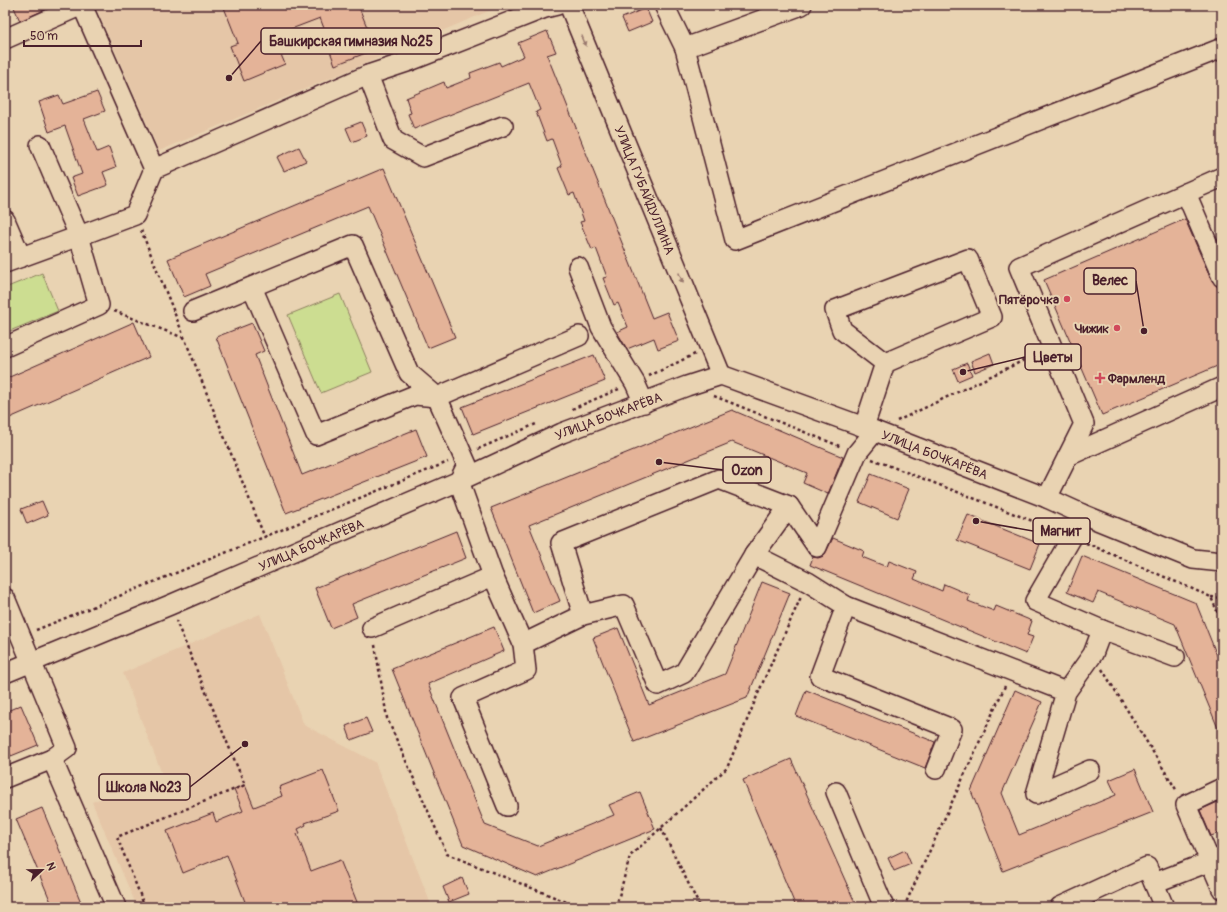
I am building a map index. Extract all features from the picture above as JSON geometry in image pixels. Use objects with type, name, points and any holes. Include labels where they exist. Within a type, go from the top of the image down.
[{"type":"street","points":[[5,39],[82,5],[154,168]]},
{"type":"street","points":[[5,220],[13,260],[135,215],[154,168],[368,75],[410,61],[545,8],[557,5]]},
{"type":"street","name":"УЛИЦА ГУБАЙДУЛЛИНА","points":[[569,5],[721,375]]},
{"type":"street","points":[[664,5],[686,48],[735,240],[1222,48]]},
{"type":"street","points":[[686,48],[802,5]]},
{"type":"street","points":[[368,75],[393,140],[423,157],[503,126]]},
{"type":"street","points":[[5,347],[99,305],[79,236],[40,144]]},
{"type":"street","points":[[1047,498],[1084,424],[1019,267],[1222,177]]},
{"type":"street","points":[[1186,193],[1222,277]]},
{"type":"street","points":[[193,311],[353,245],[409,373],[437,397],[464,455],[467,465],[459,481],[493,576],[524,644],[526,670],[463,698],[507,806]]},
{"type":"street","points":[[968,259],[992,317],[885,363],[842,330],[835,310],[968,259]]},
{"type":"street","points":[[578,267],[601,327],[635,382],[644,403]]},
{"type":"street","points":[[252,287],[316,435],[415,395],[437,397],[579,336]]},
{"type":"street","points":[[583,615],[561,543],[719,479],[789,506],[817,547],[857,453],[869,429],[885,363]]},
{"type":"street","name":"УЛИЦА БОЧКАРЁВА","points":[[5,673],[170,605],[459,481],[562,433],[687,386],[721,375],[869,429],[1047,498],[1082,514],[1193,559],[1222,563]]},
{"type":"street","points":[[1068,456],[1222,386]]},
{"type":"street","points":[[524,644],[583,615],[624,605],[658,685],[684,673],[754,555],[789,506]]},
{"type":"street","points":[[1082,514],[1072,537],[1035,601],[1102,630],[1174,657]]},
{"type":"street","points":[[754,555],[808,582],[846,606],[1066,692]]},
{"type":"street","points":[[372,628],[493,576]]},
{"type":"street","points":[[5,598],[68,748],[52,759],[5,778]]},
{"type":"street","points":[[846,606],[820,676],[952,729],[936,769]]},
{"type":"street","points":[[1090,770],[1036,794],[1066,692],[1093,654],[1102,630]]},
{"type":"street","points":[[52,759],[116,907]]},
{"type":"street","points":[[1222,788],[1186,805],[1215,859],[1222,889]]},
{"type":"street","points":[[836,792],[884,907]]},
{"type":"street","points":[[1154,883],[1215,859]]},
{"type":"street","points":[[1060,907],[1147,867],[1164,907]]},
{"type":"path","points":[[135,215],[265,538]]},
{"type":"path","points":[[99,305],[184,338]]},
{"type":"path","points":[[869,429],[1052,346]]},
{"type":"path","points":[[571,410],[672,366]]},
{"type":"path","points":[[725,400],[1072,537],[1211,597],[1222,598]]},
{"type":"path","points":[[21,636],[265,538],[542,422]]},
{"type":"path","points":[[616,907],[630,856],[727,768],[763,682],[808,582]]},
{"type":"path","points":[[1211,597],[1222,623]]},
{"type":"path","points":[[145,907],[117,837],[245,785],[170,605]]},
{"type":"path","points":[[372,628],[387,718],[447,854],[579,907]]},
{"type":"path","points":[[1093,654],[1186,805]]},
{"type":"path","points":[[904,907],[1012,671]]},
{"type":"path","points":[[661,828],[700,907]]},
{"type":"shaded area","points":[[95,5],[503,5],[159,151]]},
{"type":"shaded area","points":[[260,614],[304,725],[375,762],[432,907],[137,907],[92,802],[162,774],[123,673]]},
{"type":"green space","points":[[42,273],[58,311],[5,333],[5,288]]},
{"type":"green space","points":[[340,294],[372,372],[321,393],[288,315]]},
{"type":"building","points":[[13,5],[55,5],[20,21]]},
{"type":"building","points":[[223,5],[358,5],[376,49],[335,65],[330,51],[332,49],[320,18],[273,36],[285,64],[244,81],[230,46],[238,43]]},
{"type":"building","points":[[646,8],[652,22],[628,32],[622,18]]},
{"type":"building","points":[[547,31],[556,52],[547,55],[652,318],[667,312],[679,341],[658,349],[654,338],[627,349],[617,332],[628,327],[618,303],[614,305],[603,278],[607,277],[596,248],[592,250],[580,222],[584,221],[574,193],[569,195],[558,168],[562,166],[552,139],[547,141],[536,112],[540,110],[529,83],[414,129],[408,114],[411,113],[406,98],[444,82],[446,88],[471,78],[470,73],[499,62],[501,66],[524,56],[518,43]]},
{"type":"building","points":[[97,92],[105,111],[84,119],[97,152],[109,147],[116,167],[103,172],[108,185],[78,196],[71,178],[82,174],[65,126],[49,132],[39,102],[59,95],[63,104]]},
{"type":"building","points":[[361,122],[367,136],[352,142],[346,128]]},
{"type":"building","points":[[299,147],[306,161],[284,171],[277,157]]},
{"type":"building","points":[[384,168],[455,337],[428,348],[368,206],[205,274],[210,286],[184,297],[168,259]]},
{"type":"building","points":[[1185,219],[1212,281],[1217,286],[1222,299],[1222,364],[1102,415],[1044,280]]},
{"type":"building","points":[[134,322],[149,357],[5,420],[5,379]]},
{"type":"building","points":[[252,323],[264,351],[255,355],[302,475],[416,429],[427,457],[286,513],[216,337]]},
{"type":"building","points":[[990,353],[994,364],[975,372],[971,361]]},
{"type":"building","points":[[594,355],[605,381],[473,434],[462,407]]},
{"type":"building","points":[[967,363],[972,375],[958,381],[953,369]]},
{"type":"building","points":[[732,410],[843,457],[828,494],[803,483],[807,473],[732,442],[529,525],[560,601],[533,613],[491,508]]},
{"type":"building","points":[[871,474],[909,489],[897,518],[859,502]]},
{"type":"building","points":[[42,501],[48,515],[27,524],[21,509]]},
{"type":"building","points":[[968,515],[1040,544],[1030,569],[957,540]]},
{"type":"building","points":[[456,531],[466,558],[352,604],[357,617],[331,628],[315,588]]},
{"type":"building","points":[[833,538],[864,551],[862,557],[887,567],[889,561],[917,572],[914,579],[942,591],[944,584],[970,595],[968,601],[994,611],[996,606],[1032,621],[1027,635],[1033,637],[1026,654],[810,565],[813,557],[818,558],[824,556]]},
{"type":"building","points":[[1082,556],[1196,603],[1222,668],[1222,738],[1175,624],[1098,592],[1093,603],[1067,592]]},
{"type":"building","points":[[762,582],[790,593],[747,698],[634,742],[593,638],[618,628],[649,705],[725,674]]},
{"type":"building","points":[[494,627],[504,651],[428,684],[485,825],[538,846],[614,815],[609,805],[640,792],[655,829],[537,877],[463,845],[392,669]]},
{"type":"building","points":[[806,690],[935,742],[925,768],[796,716]]},
{"type":"building","points":[[1015,690],[1042,702],[1002,793],[1019,835],[1116,795],[1109,780],[1135,769],[1153,812],[1003,871],[971,791]]},
{"type":"building","points":[[21,705],[38,745],[11,756],[5,743],[5,712]]},
{"type":"building","points":[[366,718],[372,732],[351,740],[346,726]]},
{"type":"building","points":[[791,759],[857,907],[796,907],[743,780]]},
{"type":"building","points":[[323,770],[339,811],[305,823],[306,825],[298,829],[300,833],[297,834],[311,871],[340,860],[357,902],[357,907],[247,907],[227,855],[183,873],[167,831],[213,813],[216,822],[243,811],[234,789],[245,785],[254,807],[282,796],[279,787]]},
{"type":"building","points":[[1222,800],[1222,832],[1211,836],[1200,810]]},
{"type":"building","points":[[42,808],[83,907],[53,907],[16,819]]},
{"type":"building","points":[[905,850],[911,864],[894,871],[888,858]]},
{"type":"building","points":[[462,878],[469,894],[449,902],[443,887]]},
{"type":"place","name":"Башкирская гимназия №25","points":[[229,78]]},
{"type":"place","name":"Пятёрочка","points":[[1067,299]]},
{"type":"place","name":"Чижик","points":[[1117,328]]},
{"type":"place","name":"Велес","points":[[1144,331]]},
{"type":"place","name":"Цветы","points":[[963,372]]},
{"type":"place","name":"Фармленд","points":[[1100,378]]},
{"type":"place","name":"Ozon","points":[[659,462]]},
{"type":"place","name":"Магнит","points":[[976,521]]},
{"type":"place","name":"Школа №23","points":[[245,744]]}]
